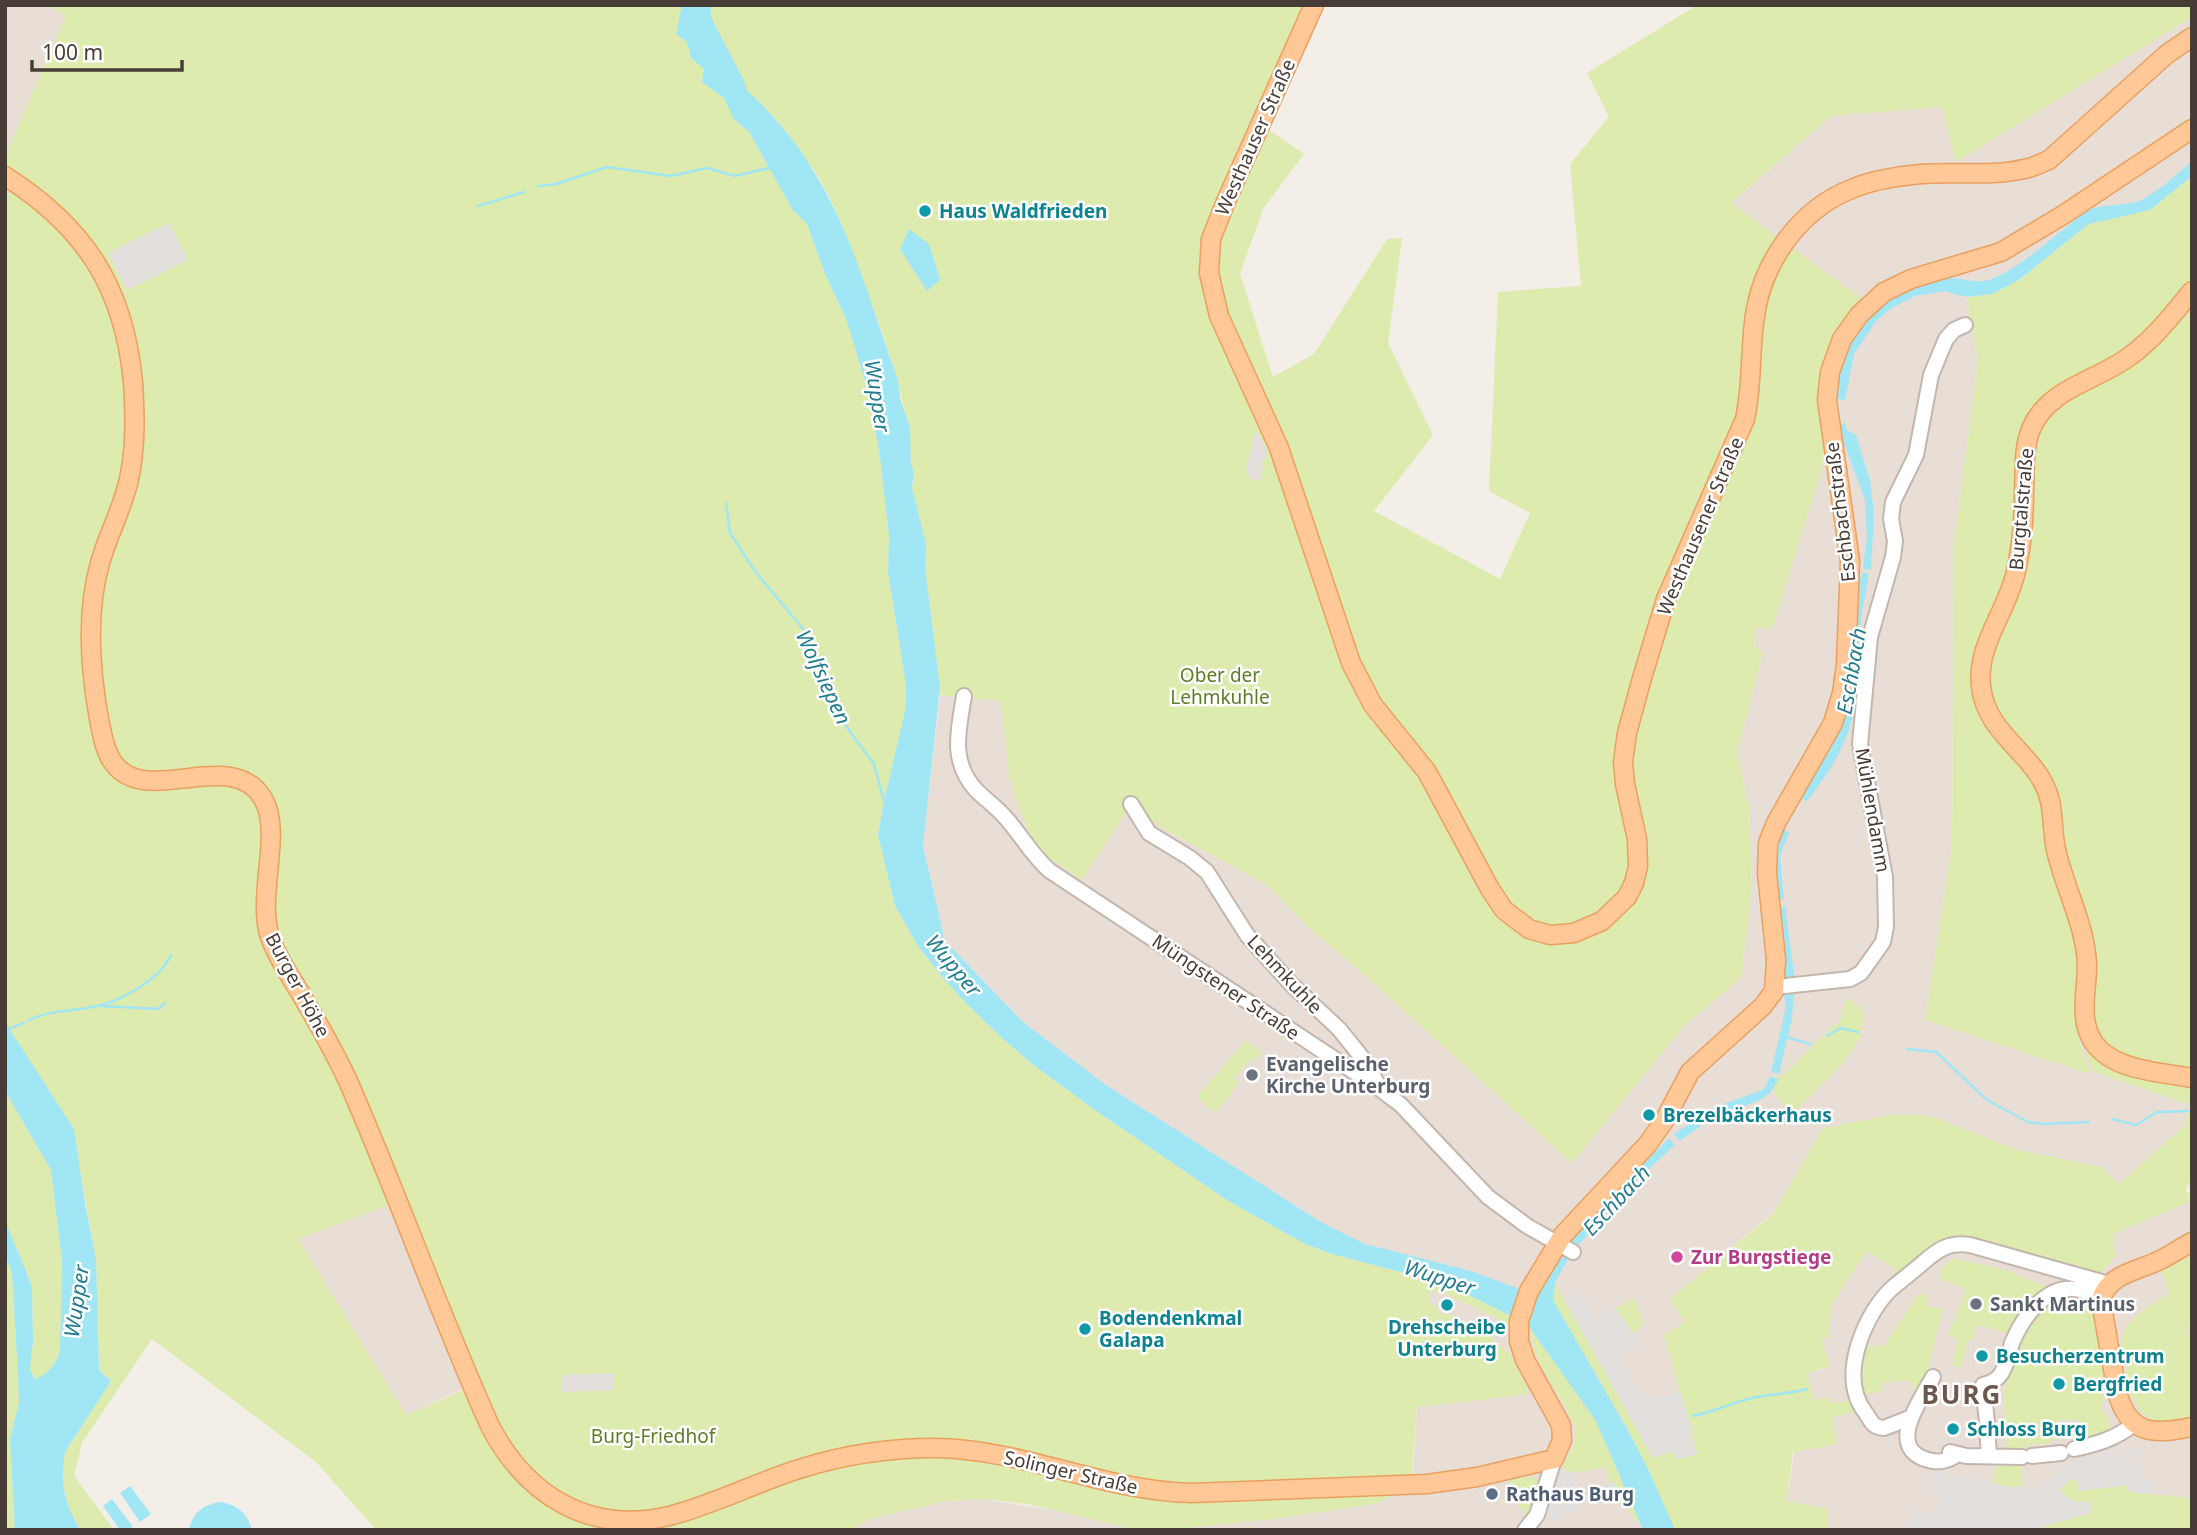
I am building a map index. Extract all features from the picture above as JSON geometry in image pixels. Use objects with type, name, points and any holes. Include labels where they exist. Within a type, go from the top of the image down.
[{"type":"main road","name":"Westhauser Straße","points":[[1209,273],[1210,239],[1314,5]]},
{"type":"main road","name":"Westhausener Straße","points":[[1209,273],[1219,316],[1279,448],[1351,663],[1366,694],[1427,772],[1504,910],[1518,922],[1542,933],[1574,933],[1592,927],[1610,915],[1627,897],[1634,883],[1638,849],[1624,773],[1627,733],[1666,599],[1741,432],[1749,402],[1754,322],[1759,294],[1767,272],[1784,243],[1811,214],[1833,198],[1854,188],[1883,179],[1910,175],[1980,174],[2024,169],[2049,160],[2167,54],[2192,37]]},
{"type":"main road","name":"Eschbachstraße","points":[[1784,986],[1776,960],[1766,866],[1768,843],[1776,822],[1833,723],[1842,693],[1846,664],[1850,561],[1826,400],[1830,372],[1842,339],[1859,315],[1884,292],[1922,276],[2001,252],[2063,215],[2192,129]]},
{"type":"main road","name":"Burger Höhe","points":[[5,176],[45,204],[85,246],[105,277],[125,328],[131,362],[134,421],[130,477],[100,561],[93,603],[94,680],[106,748],[119,770],[132,778],[235,778],[250,785],[263,799],[268,809],[270,827],[265,910],[270,938],[346,1078],[490,1426]]},
{"type":"main road","name":"Burgtalstraße","points":[[2192,290],[2155,334],[2137,350],[2110,370],[2054,398],[2034,423],[2026,450],[2023,521],[2017,568],[2007,602],[1984,649],[1980,674],[1982,694],[1988,712],[2003,735],[2036,772],[2049,796],[2057,855],[2085,948],[2085,1012],[2091,1038],[2103,1052],[2125,1064],[2192,1077]]},
{"type":"main road","points":[[1554,1459],[1563,1430],[1525,1360],[1519,1341],[1519,1326],[1529,1291],[1561,1247],[1647,1145],[1664,1121],[1690,1072],[1784,986]]},
{"type":"main road","points":[[2192,1242],[2106,1290],[2102,1311],[2117,1392],[2124,1412],[2134,1424],[2160,1432],[2192,1427]]},
{"type":"main road","name":"Solinger Straße","points":[[490,1426],[511,1460],[547,1495],[588,1516],[624,1521],[677,1513],[830,1460],[903,1449],[975,1451],[1029,1461],[1154,1492],[1191,1493],[1427,1484],[1477,1477],[1554,1459]]},
{"type":"street","name":"Mühlendamm","points":[[1784,986],[1850,979],[1861,973],[1878,951],[1885,934],[1885,877],[1860,744],[1870,637],[1893,557],[1893,502],[1916,455],[1931,375],[1946,338],[1965,325]]},
{"type":"street","name":"Müngstener Straße","points":[[964,696],[957,750],[960,767],[976,790],[1005,817],[1037,860],[1380,1089],[1401,1105],[1488,1197],[1561,1247]]},
{"type":"street","name":"Lehmkuhle","points":[[1131,804],[1149,833],[1190,858],[1207,872],[1247,935],[1291,984],[1339,1029],[1372,1071],[1380,1089]]},
{"type":"street","points":[[1912,1417],[1884,1428],[1875,1427],[1862,1409],[1855,1391],[1856,1350],[1877,1307],[1889,1291],[1940,1249],[1952,1244],[1970,1245],[2106,1290]]},
{"type":"street","points":[[1989,1456],[1983,1385],[2007,1377],[2021,1325],[2040,1303],[2066,1289],[2106,1290]]},
{"type":"street","points":[[1933,1377],[1912,1417],[1907,1434],[1909,1445],[1915,1454],[1927,1460],[1951,1459],[1952,1453],[2027,1456],[2067,1451],[2111,1440],[2134,1424]]},
{"type":"street","points":[[1525,1530],[1537,1515],[1554,1459]]},
{"type":"shaded area","points":[[5,5],[47,5],[66,15],[6,157]]},
{"type":"shaded area","points":[[2192,17],[2192,176],[2150,210],[2089,224],[1967,297],[1978,361],[1954,544],[1952,845],[1925,1020],[2089,1073],[2080,1043],[2081,1032],[2192,1078],[2192,1089],[2127,1075],[2096,1059],[2086,1045],[2092,1071],[2190,1104],[2185,1125],[2119,1184],[2100,1167],[2017,1150],[1936,1118],[1890,1115],[1670,1299],[1685,1322],[1664,1335],[1697,1454],[1660,1467],[1675,1530],[1166,1530],[1274,1519],[1379,1503],[1412,1485],[1417,1407],[1530,1394],[1511,1356],[1492,1338],[1440,1313],[1437,1306],[1430,1304],[1430,1291],[1446,1294],[1502,1323],[1509,1324],[1321,1222],[1106,1085],[1023,1022],[945,941],[923,846],[940,695],[1002,701],[1010,781],[1131,804],[1162,828],[1267,885],[1309,928],[1368,977],[1572,1163],[1686,1024],[1741,978],[1752,887],[1749,808],[1737,753],[1763,652],[1754,646],[1756,627],[1772,629],[1822,468],[1824,453],[1730,204],[1831,116],[1942,107],[1956,161]]},
{"type":"shaded area","points":[[169,223],[188,260],[127,290],[108,253]]},
{"type":"shaded area","points":[[1255,430],[1267,448],[1260,481],[1251,479],[1246,469]]},
{"type":"shaded area","points":[[2192,1196],[2186,1329],[2192,1325],[2192,1498],[2174,1497],[2047,1525],[2041,1530],[1827,1530],[1827,1510],[1786,1501],[1807,1373],[1827,1368],[1821,1340],[1831,1306],[1866,1251],[1896,1269],[1884,1287],[1940,1249],[2113,1234],[2187,1203]]},
{"type":"shaded area","points":[[391,1204],[466,1388],[406,1415],[297,1238]]},
{"type":"shaded area","points":[[1555,1283],[1564,1298],[1578,1288],[1595,1317],[1615,1308],[1640,1342],[1626,1354],[1622,1350],[1618,1355],[1636,1386],[1652,1398],[1680,1391],[1693,1434],[1683,1436],[1683,1442],[1694,1440],[1697,1454],[1677,1460],[1673,1451],[1653,1458]]},
{"type":"shaded area","points":[[613,1373],[614,1390],[562,1392],[561,1375]]},
{"type":"shaded area","points":[[2138,1449],[2140,1480],[2146,1480],[2147,1483],[2158,1482],[2156,1493],[2129,1492],[2128,1485],[2078,1491],[2078,1482],[2072,1478],[2059,1491],[2075,1502],[2090,1501],[2091,1513],[2047,1525],[2041,1530],[1906,1530],[1909,1510],[1935,1514],[1938,1493],[1931,1492],[1936,1466],[1952,1479],[1967,1479],[1967,1474],[1974,1474],[1986,1481],[2009,1487],[2038,1486],[2072,1461],[2075,1454]]},
{"type":"shaded area","points":[[1561,1468],[1574,1473],[1579,1492],[1614,1482],[1618,1493],[1575,1509],[1541,1526]]},
{"type":"shaded area","points":[[982,1499],[1061,1511],[1137,1530],[851,1530],[867,1520],[945,1501]]},
{"type":"green space","name":"Burg-Friedhof","points":[[47,5],[682,5],[676,34],[687,42],[691,58],[704,69],[702,82],[724,98],[733,118],[749,132],[792,209],[807,224],[825,274],[846,319],[869,394],[880,457],[889,536],[888,572],[906,685],[906,707],[878,835],[895,906],[918,946],[967,1004],[1036,1067],[1227,1200],[1305,1244],[1332,1254],[1427,1279],[1461,1291],[1511,1316],[1509,1324],[1502,1323],[1446,1294],[1430,1291],[1430,1304],[1437,1306],[1440,1313],[1451,1314],[1492,1338],[1511,1356],[1530,1394],[1417,1407],[1411,1485],[1404,1494],[1394,1495],[1379,1503],[1274,1519],[1166,1530],[1137,1530],[1028,1504],[982,1499],[945,1501],[867,1520],[851,1530],[376,1530],[316,1462],[152,1339],[82,1443],[74,1476],[114,1530],[80,1530],[65,1492],[65,1452],[111,1381],[99,1370],[96,1258],[80,1172],[36,1073],[5,1022],[5,156],[66,16]],"holes":[[[391,1204],[466,1389],[406,1415],[298,1239]],[[613,1374],[613,1390],[562,1391],[562,1375]]]},
{"type":"green space","name":"Ober der Lehmkuhle","points":[[708,5],[1307,5],[1252,118],[1304,154],[1263,209],[1240,274],[1273,377],[1314,354],[1387,239],[1402,238],[1388,343],[1433,435],[1374,511],[1500,579],[1530,513],[1489,491],[1498,292],[1581,286],[1570,164],[1609,117],[1587,73],[1697,5],[2192,5],[2192,17],[1956,162],[1942,107],[1831,116],[1731,203],[1866,302],[1846,322],[1829,452],[1824,453],[1822,468],[1772,629],[1756,627],[1754,646],[1763,652],[1737,753],[1749,808],[1752,887],[1741,978],[1686,1024],[1572,1163],[1309,928],[1267,885],[1162,828],[1131,804],[1082,880],[1048,857],[1030,836],[1010,781],[1001,701],[940,695],[925,567],[925,544],[912,488],[914,472],[900,390],[850,245],[814,170],[780,125],[738,82],[720,57],[709,26]]},
{"type":"green space","points":[[2192,176],[2192,1078],[2134,1067],[2081,1032],[2080,1043],[2090,1074],[1925,1020],[1952,845],[1954,544],[1978,361],[1967,297],[1992,294],[2019,280],[2089,224],[2150,210]]},
{"type":"green space","points":[[1847,997],[1864,1015],[1861,1036],[1845,1061],[1791,1115],[1773,1091],[1778,1076],[1786,1073],[1839,1023]]},
{"type":"green space","points":[[1246,1040],[1262,1053],[1256,1060],[1253,1057],[1234,1079],[1238,1083],[1215,1113],[1197,1097]]},
{"type":"green space","points":[[2084,1043],[2095,1055],[2119,1071],[2192,1089],[2192,1179],[2185,1190],[2192,1196],[2187,1203],[2113,1234],[2115,1257],[2094,1280],[1961,1244],[1884,1287],[1896,1269],[1866,1251],[1831,1306],[1828,1338],[1821,1340],[1831,1366],[1807,1373],[1814,1400],[1828,1397],[1829,1403],[1853,1400],[1857,1411],[1832,1418],[1837,1444],[1793,1452],[1786,1501],[1821,1508],[1824,1505],[1827,1510],[1827,1530],[1675,1530],[1630,1434],[1553,1300],[1555,1283],[1653,1458],[1673,1450],[1677,1459],[1697,1454],[1664,1335],[1685,1322],[1670,1299],[1774,1213],[1823,1128],[1890,1115],[1936,1118],[2017,1150],[2100,1167],[2119,1184],[2185,1125],[2190,1105],[2092,1071]]},
{"type":"green space","points":[[5,1091],[51,1170],[62,1261],[60,1350],[51,1368],[35,1381],[30,1369],[33,1342],[32,1286],[5,1220]]},
{"type":"green space","points":[[2192,1242],[2192,1325],[2186,1329],[2192,1342],[2192,1420],[2162,1422],[2148,1417],[2134,1401],[2121,1345],[2132,1320],[2170,1294],[2157,1261]]},
{"type":"green space","points":[[5,1254],[12,1274],[18,1375],[19,1403],[10,1439],[15,1530],[5,1530]]},
{"type":"green space","points":[[1953,1258],[2005,1270],[2048,1287],[2024,1309],[2009,1334],[1977,1325],[1972,1341],[1968,1340],[1961,1368],[1952,1365],[1958,1339],[1948,1336],[1966,1289],[1940,1279],[1941,1268]]},
{"type":"green space","points":[[2069,1292],[2088,1299],[2093,1309],[2102,1364],[2103,1402],[2100,1404],[2111,1427],[2107,1436],[2073,1445],[2070,1433],[2077,1427],[2079,1420],[2059,1419],[2059,1431],[2066,1432],[2060,1438],[2052,1439],[2052,1443],[2026,1445],[2027,1453],[2007,1450],[2003,1387],[2008,1386],[2009,1364],[2016,1341],[2035,1312],[2049,1301]]},
{"type":"green space","points":[[1918,1294],[1928,1295],[1926,1306],[1943,1309],[1926,1376],[1916,1394],[1910,1380],[1882,1383],[1881,1391],[1860,1396],[1860,1343],[1873,1348],[1876,1344],[1883,1347]]},
{"type":"green space","points":[[1634,1298],[1644,1324],[1633,1334],[1615,1308]]},
{"type":"green space","points":[[1530,1328],[1596,1421],[1639,1520],[1635,1521],[1614,1483],[1610,1484],[1605,1468],[1572,1473],[1561,1468],[1575,1444],[1576,1426],[1541,1366],[1534,1351]]},
{"type":"green space","points":[[2021,1465],[2023,1487],[1992,1483],[1996,1466]]},
{"type":"green space","points":[[1529,1476],[1537,1479],[1537,1494],[1527,1516],[1512,1497],[1508,1481]]},
{"type":"green space","points":[[2072,1478],[2078,1482],[2078,1491],[2128,1485],[2129,1492],[2192,1498],[2192,1530],[2041,1530],[2047,1525],[2091,1513],[2059,1491]]},
{"type":"water","points":[[682,5],[708,5],[709,26],[720,58],[786,132],[828,196],[851,247],[898,380],[900,398],[910,428],[911,465],[914,472],[912,488],[926,544],[925,567],[940,688],[923,846],[945,941],[1023,1022],[1106,1085],[1321,1222],[1365,1244],[1471,1271],[1538,1296],[1562,1254],[1568,1259],[1555,1283],[1553,1300],[1630,1434],[1675,1530],[1643,1530],[1596,1421],[1530,1328],[1509,1324],[1511,1316],[1461,1291],[1305,1244],[1227,1200],[1036,1067],[967,1004],[918,946],[895,906],[878,835],[906,707],[906,685],[888,572],[889,536],[880,457],[869,394],[846,319],[825,274],[807,224],[792,209],[749,132],[733,118],[724,98],[702,82],[704,69],[691,58],[687,42],[676,34]]},
{"type":"water","points":[[2192,161],[2192,176],[2150,210],[2089,224],[2019,280],[1992,294],[1967,297],[1944,291],[1915,296],[1892,308],[1877,320],[1854,354],[1845,400],[1834,399],[1846,353],[1868,317],[1883,302],[1901,291],[1923,283],[1948,278],[1976,281],[1994,278],[2023,261],[2086,211],[2143,199],[2166,184]]},
{"type":"water","points":[[909,229],[929,244],[940,280],[927,291],[900,249]]},
{"type":"water","points":[[1845,423],[1847,430],[1856,435],[1870,480],[1874,513],[1871,570],[1863,569],[1867,538],[1865,500],[1837,424]]},
{"type":"water","name":"Eschbach","points":[[1863,572],[1869,574],[1861,617],[1856,702],[1848,699],[1857,585]]},
{"type":"water","points":[[1848,703],[1856,705],[1843,745],[1807,801],[1797,796],[1839,723],[1844,719]]},
{"type":"water","points":[[1780,827],[1789,833],[1780,855],[1784,899],[1776,899],[1771,866]]},
{"type":"water","points":[[1785,906],[1795,981],[1782,982],[1776,907]]},
{"type":"water","points":[[1794,990],[1792,1019],[1779,1074],[1771,1072],[1786,1007],[1783,991]]},
{"type":"water","points":[[5,1022],[74,1129],[96,1258],[99,1370],[111,1381],[65,1452],[65,1493],[80,1530],[15,1530],[10,1439],[19,1403],[12,1274],[5,1254],[5,1220],[32,1286],[33,1342],[30,1369],[35,1380],[51,1368],[60,1350],[62,1261],[51,1170],[5,1091]]},
{"type":"water","points":[[1770,1076],[1778,1079],[1774,1088],[1761,1100],[1717,1115],[1679,1141],[1674,1134],[1715,1107],[1765,1088]]},
{"type":"water","points":[[1669,1138],[1675,1145],[1633,1183],[1628,1180]]},
{"type":"water","points":[[1602,1207],[1607,1211],[1579,1245],[1570,1239]]},
{"type":"water","points":[[130,1486],[151,1514],[140,1522],[120,1493]]},
{"type":"water","points":[[112,1499],[133,1527],[120,1530],[103,1506]]},
{"type":"water","points":[[219,1502],[240,1510],[248,1519],[252,1530],[189,1530],[199,1511]]},
{"type":"waterway","name":"Wupper","points":[[702,5],[702,20],[737,87]]},
{"type":"waterway","points":[[538,186],[556,184],[607,167],[671,176],[707,168],[735,176],[773,167]]},
{"type":"waterway","points":[[478,206],[524,192]]},
{"type":"waterway","name":"Wolfsiepen","points":[[726,503],[730,533],[754,570],[809,636],[837,714],[874,764],[884,801],[887,802]]},
{"type":"waterway","points":[[29,1020],[118,999],[150,980],[171,955]]},
{"type":"waterway","points":[[101,1006],[158,1009],[165,1003]]},
{"type":"waterway","points":[[5,1030],[24,1023]]},
{"type":"waterway","points":[[1827,1036],[1840,1028],[1858,1032]]},
{"type":"waterway","points":[[1786,1037],[1810,1044]]},
{"type":"waterway","points":[[1907,1049],[1936,1052],[1987,1100],[2028,1122],[2089,1122]]},
{"type":"waterway","points":[[2112,1119],[2136,1125],[2157,1112],[2192,1111]]},
{"type":"waterway","points":[[1693,1416],[1752,1398],[1807,1389]]},
{"type":"place","name":"Haus Waldfrieden","points":[[925,211]]},
{"type":"place","name":"Evangelische Kirche Unterburg","points":[[1252,1075]]},
{"type":"place","name":"Brezelbäckerhaus","points":[[1649,1115]]},
{"type":"place","name":"Zur Burgstiege","points":[[1677,1257]]},
{"type":"place","name":"Sankt Martinus","points":[[1976,1304]]},
{"type":"place","name":"Drehscheibe Unterburg","points":[[1447,1305]]},
{"type":"place","name":"Bodendenkmal Galapa","points":[[1085,1329]]},
{"type":"place","name":"Besucherzentrum","points":[[1982,1356]]},
{"type":"place","name":"Bergfried","points":[[2059,1384]]},
{"type":"place","name":"Schloss Burg","points":[[1953,1429]]},
{"type":"place","name":"Rathaus Burg","points":[[1492,1494]]},
{"type":"district","name":"BURG","points":[[1962,1394]]}]
